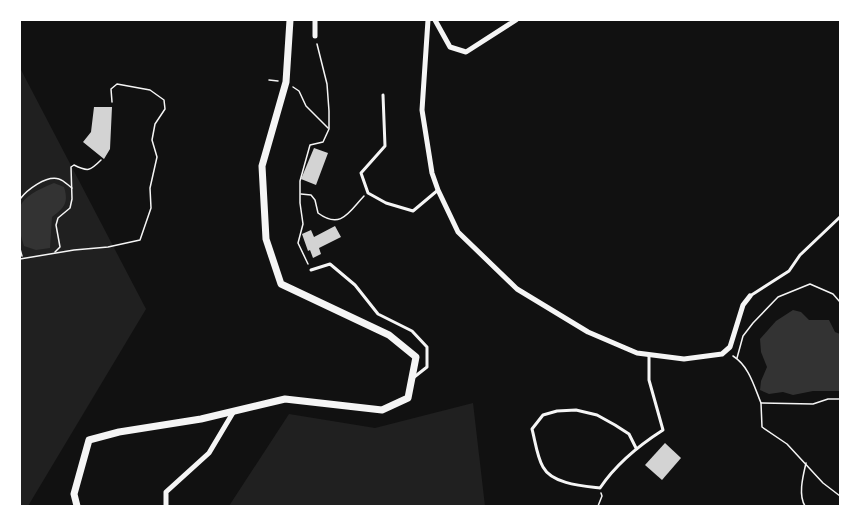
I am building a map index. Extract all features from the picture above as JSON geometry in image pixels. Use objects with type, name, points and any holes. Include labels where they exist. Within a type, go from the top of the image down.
[{"type":"street","points":[[77,507],[74,494],[89,440],[119,432],[201,419],[285,399],[382,410],[408,398],[416,357],[389,335],[281,284],[266,239],[262,166],[286,81],[290,20]]},
{"type":"street","points":[[315,20],[315,36]]},
{"type":"street","points":[[428,20],[422,110],[432,173],[458,232],[517,289],[588,332],[637,353],[684,359],[722,354],[730,347],[743,305],[750,296]]},
{"type":"street","points":[[435,20],[450,47],[466,52],[516,20]]},
{"type":"street","points":[[165,507],[166,492],[209,453],[234,411]]},
{"type":"lane","points":[[383,95],[385,146],[361,173],[368,193],[386,203],[413,211],[438,190]]},
{"type":"lane","points":[[750,296],[789,271],[800,255],[840,217]]},
{"type":"lane","points":[[311,270],[330,264],[355,285],[378,314],[412,331],[427,347],[427,367],[412,379]]},
{"type":"lane","points":[[636,448],[629,434],[597,415],[576,411],[557,411],[543,415],[532,429],[543,468],[558,480],[578,486],[600,488],[619,464],[636,448],[663,430],[649,380],[649,355]]},
{"type":"path","points":[[311,270],[298,243],[303,224],[300,181],[310,145],[323,142],[329,129],[327,84],[315,36]]},
{"type":"path","points":[[269,80],[286,81],[299,91],[306,106],[329,129]]},
{"type":"path","points":[[20,259],[55,252],[108,247],[140,240],[152,208],[150,188],[157,157],[152,140],[154,124],[165,109],[164,100],[150,90],[117,84],[111,89],[112,102]]},
{"type":"path","points":[[55,252],[60,247],[56,225],[58,218],[69,208],[72,199],[71,167],[74,165],[87,170],[101,160]]},
{"type":"path","points":[[20,199],[26,192],[45,180],[59,179],[73,188]]},
{"type":"path","points":[[300,194],[311,195],[315,200],[318,213],[326,219],[336,221],[343,218],[368,193]]},
{"type":"path","points":[[20,249],[23,258]]},
{"type":"path","points":[[737,358],[744,336],[778,297],[810,284],[833,294],[840,302]]},
{"type":"path","points":[[725,351],[746,367],[761,403],[762,427],[787,444],[823,483],[840,496]]},
{"type":"path","points":[[761,403],[813,404],[828,399],[840,399]]},
{"type":"path","points":[[805,507],[802,501],[806,463]]},
{"type":"path","points":[[598,507],[602,496],[600,488]]},
{"type":"shaded area","points":[[20,68],[146,309],[28,506],[20,506]]},
{"type":"shaded area","points":[[54,183],[64,187],[66,201],[52,217],[50,248],[36,250],[24,246],[18,222],[21,206],[32,194]]},
{"type":"shaded area","points":[[793,310],[801,312],[809,320],[829,320],[835,332],[840,334],[840,391],[813,391],[793,395],[783,392],[769,394],[760,390],[767,367],[761,352],[760,339],[776,321]]},
{"type":"shaded area","points":[[473,403],[485,506],[229,506],[289,414],[375,428]]},
{"type":"building","points":[[94,107],[112,107],[110,149],[104,159],[83,142],[91,132]]},
{"type":"building","points":[[314,148],[328,153],[316,185],[301,179]]},
{"type":"building","points":[[335,226],[341,237],[319,248],[321,254],[313,258],[302,234],[311,230],[314,237]]},
{"type":"building","points":[[665,443],[681,458],[662,480],[645,465]]}]
